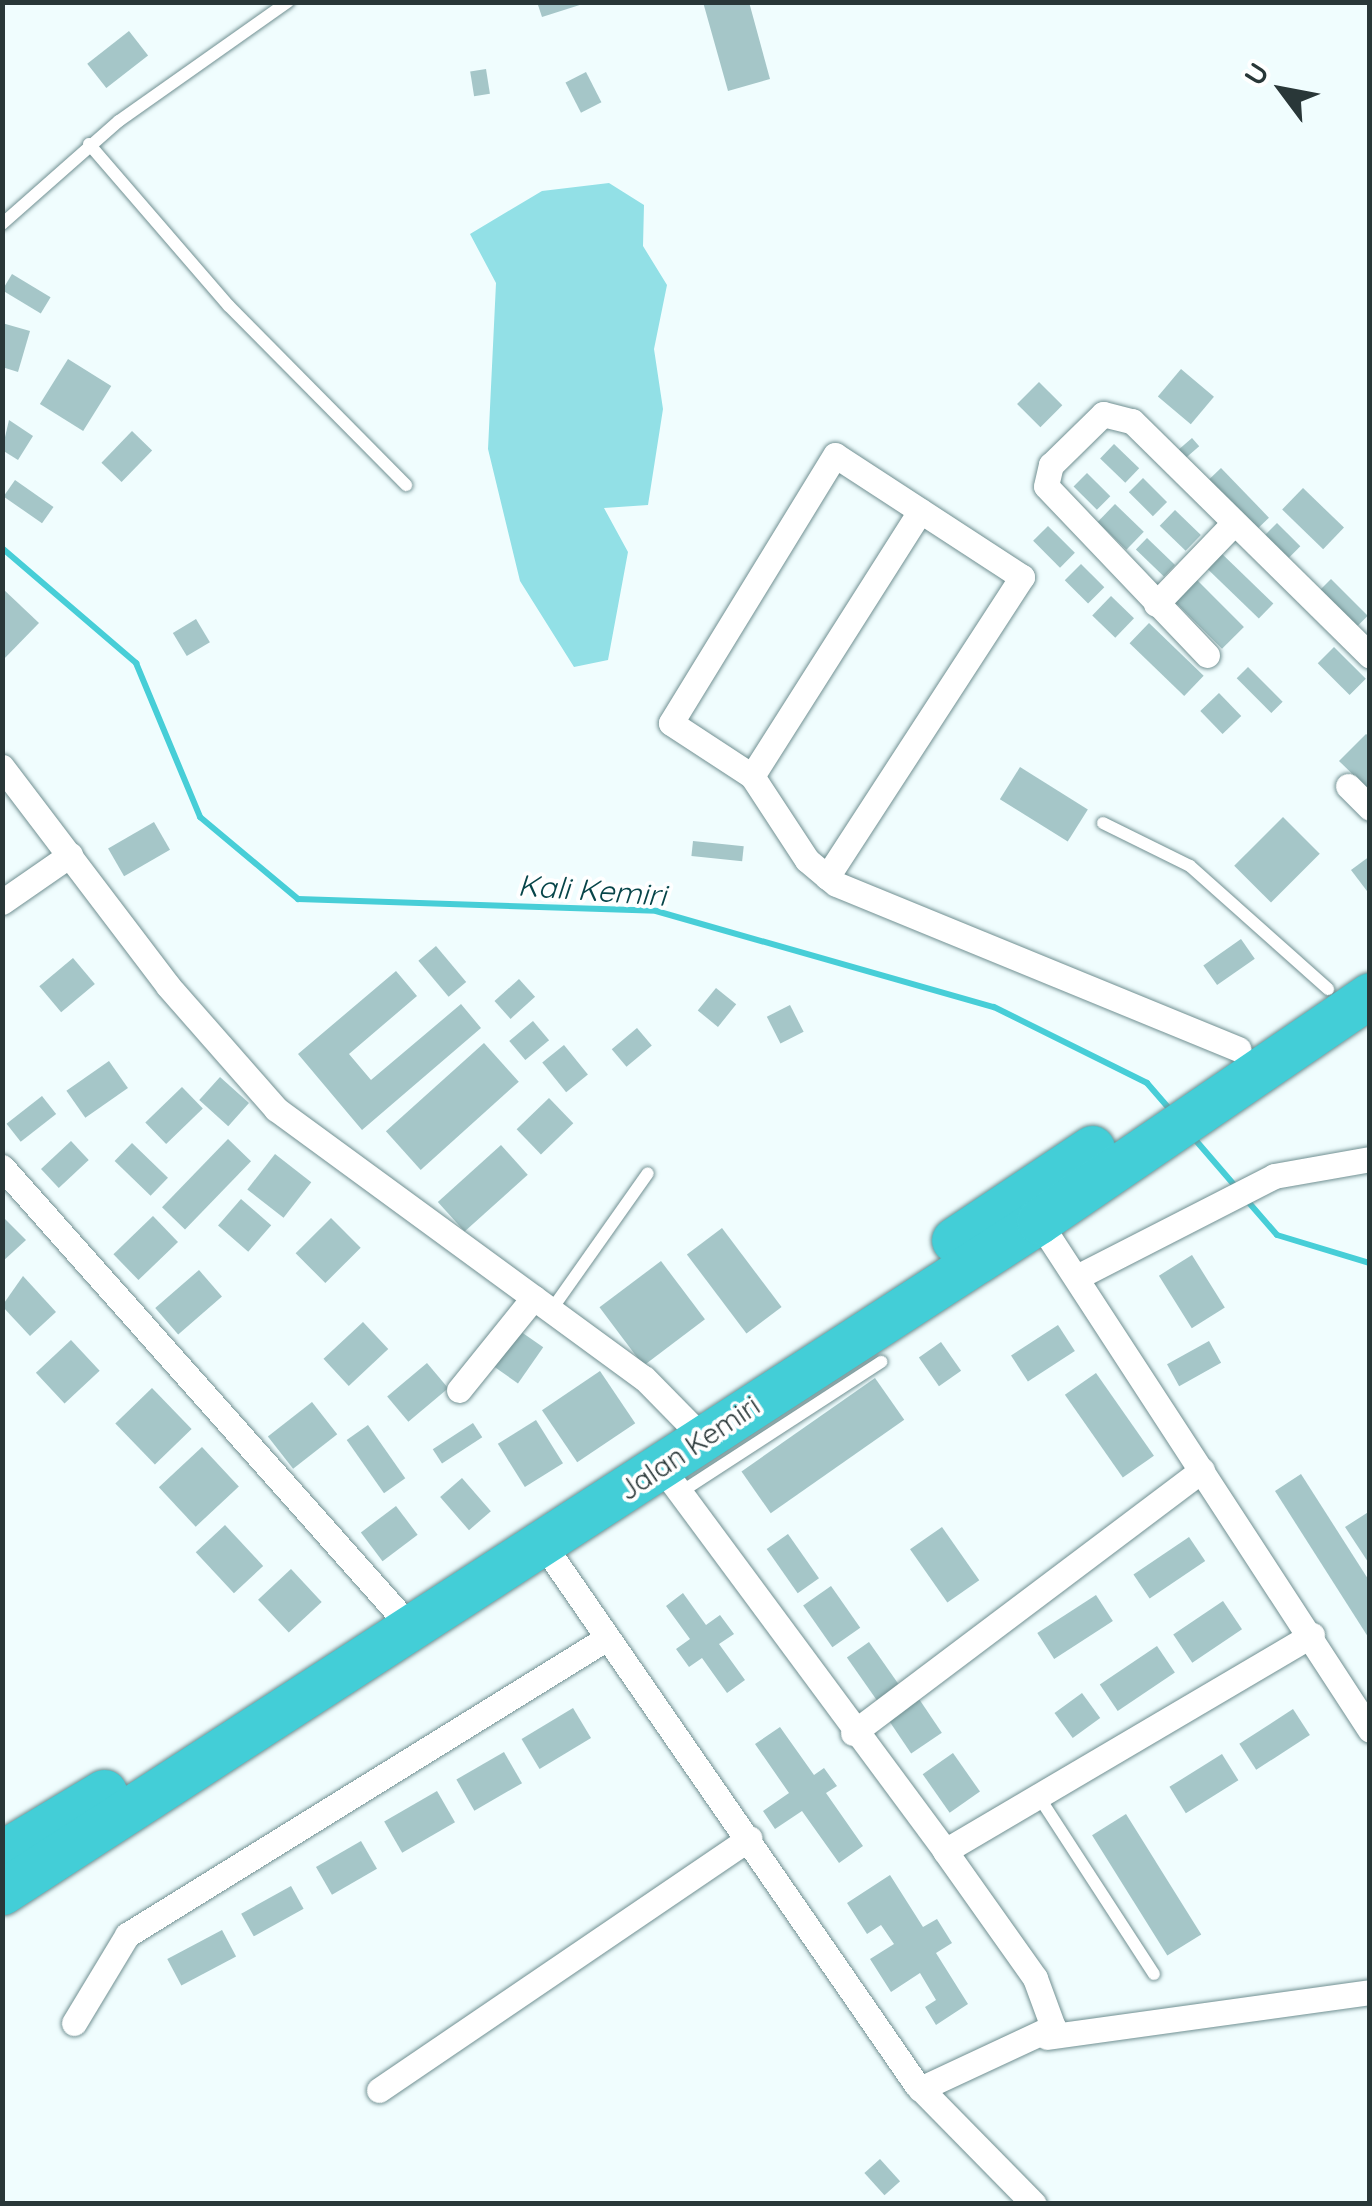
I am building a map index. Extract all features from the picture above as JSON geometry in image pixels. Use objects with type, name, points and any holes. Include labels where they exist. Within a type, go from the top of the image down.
[{"type":"highway","name":"Jalan Kemiri","points":[[2,1892],[405,1620],[1030,1208],[1230,1065],[1349,992],[1370,959]]},
{"type":"highway","name":"Jalan Kemiri","points":[[2,1853],[405,1620],[543,1544],[672,1480],[696,1429]]},
{"type":"street","points":[[1207,656],[1046,486],[1063,450],[1103,414],[1132,420],[1370,656]]},
{"type":"street","points":[[827,877],[1022,577],[835,455],[671,723],[752,776],[827,877],[1230,1065]]},
{"type":"street","points":[[752,776],[920,511]]},
{"type":"street","points":[[1156,604],[1233,524]]},
{"type":"street","points":[[2,768],[276,1109],[543,1303],[696,1429]]},
{"type":"street","points":[[1348,786],[1370,808]]},
{"type":"street","points":[[2,902],[70,855]]},
{"type":"street","points":[[1076,1277],[1274,1176],[1370,1159]]},
{"type":"street","points":[[2,1167],[405,1620]]},
{"type":"street","points":[[1030,1208],[1312,1635],[1370,1730]]},
{"type":"street","points":[[459,1390],[543,1303]]},
{"type":"street","points":[[852,1733],[1202,1470]]},
{"type":"street","points":[[672,1480],[852,1733],[946,1851],[1049,2002],[1047,2037]]},
{"type":"street","points":[[543,1544],[920,2089],[1034,2204]]},
{"type":"street","points":[[946,1851],[1312,1635]]},
{"type":"street","points":[[74,2023],[127,1935],[606,1638]]},
{"type":"street","points":[[378,2090],[750,1838]]},
{"type":"street","points":[[920,2089],[1047,2037],[1370,1992]]},
{"type":"lane","points":[[2,224],[89,144],[288,2]]},
{"type":"lane","points":[[89,144],[229,306],[406,484]]},
{"type":"lane","points":[[1103,823],[1190,866],[1349,992]]},
{"type":"lane","points":[[543,1303],[648,1172]]},
{"type":"lane","points":[[672,1480],[881,1362]]},
{"type":"lane","points":[[1039,1798],[1154,1974]]},
{"type":"shaded area","points":[[609,183],[644,205],[643,246],[667,285],[654,349],[663,409],[648,505],[604,508],[628,552],[608,660],[574,667],[520,581],[488,449],[496,283],[470,234],[542,191]]},
{"type":"building","points":[[537,2],[586,2],[586,3],[542,17]]},
{"type":"building","points":[[703,2],[749,2],[770,79],[728,91]]},
{"type":"building","points":[[129,31],[148,55],[106,88],[87,64]]},
{"type":"building","points":[[486,69],[490,94],[474,96],[470,72]]},
{"type":"building","points":[[586,72],[601,102],[581,113],[566,82]]},
{"type":"building","points":[[12,274],[51,297],[41,313],[2,290]]},
{"type":"building","points":[[2,323],[30,331],[18,372],[2,367]]},
{"type":"building","points":[[68,359],[111,386],[83,431],[40,404]]},
{"type":"building","points":[[1181,369],[1214,397],[1191,424],[1158,397]]},
{"type":"building","points":[[1039,382],[1062,405],[1040,427],[1017,404]]},
{"type":"building","points":[[9,420],[33,436],[18,460],[2,450]]},
{"type":"building","points":[[132,431],[152,450],[122,482],[101,463]]},
{"type":"building","points":[[1192,438],[1199,446],[1183,460],[1176,452]]},
{"type":"building","points":[[1114,444],[1139,468],[1125,483],[1100,458]]},
{"type":"building","points":[[1221,468],[1269,518],[1251,535],[1203,485]]},
{"type":"building","points":[[1087,473],[1110,496],[1097,510],[1074,486]]},
{"type":"building","points":[[1143,478],[1167,502],[1153,516],[1129,492]]},
{"type":"building","points":[[15,480],[54,507],[42,523],[4,496]]},
{"type":"building","points":[[1303,488],[1344,528],[1323,549],[1282,510]]},
{"type":"building","points":[[1115,504],[1144,532],[1126,550],[1098,522]]},
{"type":"building","points":[[1175,510],[1201,535],[1186,551],[1160,526]]},
{"type":"building","points":[[1277,523],[1300,546],[1282,565],[1259,541]]},
{"type":"building","points":[[1048,526],[1075,553],[1060,568],[1033,541]]},
{"type":"building","points":[[1147,538],[1175,565],[1164,577],[1136,550]]},
{"type":"building","points":[[1218,550],[1273,603],[1259,619],[1203,565]]},
{"type":"building","points":[[1081,564],[1104,587],[1088,604],[1065,580]]},
{"type":"building","points":[[1193,576],[1244,627],[1222,649],[1171,598]]},
{"type":"building","points":[[1331,579],[1368,616],[1352,632],[1315,595]]},
{"type":"building","points":[[2,588],[39,623],[2,661]]},
{"type":"building","points":[[1111,596],[1134,618],[1115,638],[1092,615]]},
{"type":"building","points":[[196,619],[210,642],[187,656],[173,633]]},
{"type":"building","points":[[1149,623],[1204,676],[1184,696],[1130,643]]},
{"type":"building","points":[[1334,647],[1366,679],[1350,695],[1318,663]]},
{"type":"building","points":[[1248,667],[1283,702],[1271,713],[1237,678]]},
{"type":"building","points":[[1219,693],[1241,716],[1223,734],[1200,711]]},
{"type":"building","points":[[1366,734],[1370,737],[1370,791],[1339,761]]},
{"type":"building","points":[[1020,767],[1088,809],[1068,842],[1000,799]]},
{"type":"building","points":[[1283,817],[1320,854],[1271,903],[1234,866]]},
{"type":"building","points":[[154,822],[170,850],[124,876],[108,848]]},
{"type":"building","points":[[693,841],[744,846],[742,861],[691,856]]},
{"type":"building","points":[[1370,856],[1370,895],[1351,870]]},
{"type":"building","points":[[1241,939],[1255,959],[1217,985],[1203,965]]},
{"type":"building","points":[[436,946],[466,982],[449,997],[418,961]]},
{"type":"building","points":[[73,958],[95,984],[61,1012],[39,986]]},
{"type":"building","points":[[396,971],[417,996],[349,1054],[371,1080],[461,1004],[481,1028],[362,1130],[298,1054]]},
{"type":"building","points":[[519,979],[535,997],[511,1019],[494,1001]]},
{"type":"building","points":[[716,988],[736,1004],[718,1027],[698,1011]]},
{"type":"building","points":[[790,1005],[804,1032],[780,1044],[767,1017]]},
{"type":"building","points":[[533,1021],[549,1040],[525,1060],[509,1041]]},
{"type":"building","points":[[637,1028],[652,1046],[627,1067],[612,1049]]},
{"type":"building","points":[[484,1043],[519,1082],[421,1170],[386,1131]]},
{"type":"building","points":[[564,1045],[588,1075],[566,1092],[542,1063]]},
{"type":"building","points":[[109,1061],[128,1088],[85,1118],[66,1091]]},
{"type":"building","points":[[220,1077],[249,1103],[228,1126],[199,1100]]},
{"type":"building","points":[[182,1087],[203,1109],[166,1144],[145,1122]]},
{"type":"building","points":[[42,1096],[56,1114],[21,1142],[7,1124]]},
{"type":"building","points":[[549,1098],[573,1123],[541,1154],[517,1129]]},
{"type":"building","points":[[228,1139],[251,1161],[185,1230],[162,1207]]},
{"type":"building","points":[[71,1141],[89,1160],[59,1188],[41,1169]]},
{"type":"building","points":[[132,1143],[168,1178],[151,1196],[115,1161]]},
{"type":"building","points":[[501,1145],[528,1175],[465,1232],[438,1202]]},
{"type":"building","points":[[275,1154],[311,1182],[284,1218],[247,1189]]},
{"type":"building","points":[[241,1199],[271,1225],[248,1252],[218,1225]]},
{"type":"building","points":[[2,1216],[26,1240],[2,1262]]},
{"type":"building","points":[[153,1216],[178,1242],[138,1280],[113,1254]]},
{"type":"building","points":[[331,1218],[361,1248],[325,1283],[296,1253]]},
{"type":"building","points":[[722,1228],[782,1307],[746,1334],[687,1254]]},
{"type":"building","points":[[1192,1255],[1225,1308],[1192,1328],[1159,1276]]},
{"type":"building","points":[[661,1261],[705,1319],[643,1366],[600,1307]]},
{"type":"building","points":[[199,1270],[222,1296],[178,1334],[155,1308]]},
{"type":"building","points":[[23,1276],[56,1312],[30,1336],[2,1306]]},
{"type":"building","points":[[363,1322],[388,1349],[349,1386],[324,1359]]},
{"type":"building","points":[[1058,1325],[1075,1351],[1028,1381],[1011,1355]]},
{"type":"building","points":[[517,1329],[543,1347],[518,1383],[492,1365]]},
{"type":"building","points":[[71,1340],[100,1371],[65,1403],[36,1373]]},
{"type":"building","points":[[1209,1341],[1221,1363],[1179,1386],[1167,1364]]},
{"type":"building","points":[[941,1342],[961,1371],[939,1386],[919,1357]]},
{"type":"building","points":[[427,1363],[448,1388],[408,1422],[387,1396]]},
{"type":"building","points":[[600,1371],[635,1423],[577,1462],[542,1410]]},
{"type":"building","points":[[1096,1373],[1154,1456],[1123,1478],[1065,1395]]},
{"type":"building","points":[[875,1378],[904,1420],[771,1513],[741,1471]]},
{"type":"building","points":[[152,1388],[192,1429],[155,1464],[115,1423]]},
{"type":"building","points":[[312,1402],[337,1434],[293,1469],[268,1436]]},
{"type":"building","points":[[536,1420],[563,1463],[525,1487],[498,1444]]},
{"type":"building","points":[[473,1423],[482,1437],[442,1463],[433,1449]]},
{"type":"building","points":[[368,1425],[405,1478],[384,1493],[347,1440]]},
{"type":"building","points":[[202,1447],[239,1486],[196,1527],[159,1487]]},
{"type":"building","points":[[1301,1474],[1370,1582],[1370,1640],[1275,1491]]},
{"type":"building","points":[[462,1478],[491,1511],[469,1530],[440,1497]]},
{"type":"building","points":[[396,1506],[418,1535],[383,1561],[361,1532]]},
{"type":"building","points":[[1370,1511],[1370,1565],[1345,1527]]},
{"type":"building","points":[[225,1525],[263,1566],[234,1593],[196,1552]]},
{"type":"building","points":[[942,1527],[979,1580],[947,1603],[910,1549]]},
{"type":"building","points":[[788,1534],[819,1578],[798,1593],[767,1549]]},
{"type":"building","points":[[1189,1537],[1205,1561],[1150,1599],[1133,1574]]},
{"type":"building","points":[[291,1569],[322,1602],[289,1633],[258,1600]]},
{"type":"building","points":[[831,1586],[860,1628],[832,1647],[803,1606]]},
{"type":"building","points":[[683,1593],[706,1625],[720,1615],[734,1634],[719,1644],[745,1680],[727,1693],[702,1658],[689,1667],[676,1649],[690,1639],[666,1606]]},
{"type":"building","points":[[1096,1595],[1113,1621],[1054,1659],[1037,1633]]},
{"type":"building","points":[[1223,1601],[1242,1629],[1192,1663],[1173,1635]]},
{"type":"building","points":[[869,1642],[901,1687],[878,1703],[847,1657]]},
{"type":"building","points":[[1157,1646],[1175,1673],[1118,1711],[1100,1685]]},
{"type":"building","points":[[915,1693],[942,1733],[911,1753],[884,1714]]},
{"type":"building","points":[[1082,1693],[1100,1718],[1073,1738],[1054,1713]]},
{"type":"building","points":[[573,1708],[591,1738],[540,1769],[522,1739]]},
{"type":"building","points":[[1293,1709],[1310,1735],[1256,1770],[1239,1744]]},
{"type":"building","points":[[780,1727],[814,1775],[824,1768],[837,1786],[826,1793],[863,1846],[839,1863],[802,1811],[775,1829],[763,1811],[789,1793],[755,1744]]},
{"type":"building","points":[[504,1752],[522,1783],[474,1811],[456,1780]]},
{"type":"building","points":[[953,1753],[980,1792],[950,1813],[923,1774]]},
{"type":"building","points":[[1222,1754],[1238,1780],[1186,1813],[1169,1787]]},
{"type":"building","points":[[437,1791],[455,1822],[402,1853],[384,1822]]},
{"type":"building","points":[[1126,1814],[1201,1934],[1167,1956],[1092,1835]]},
{"type":"building","points":[[361,1841],[377,1869],[332,1895],[316,1867]]},
{"type":"building","points":[[890,1875],[923,1927],[937,1919],[952,1943],[936,1953],[968,2004],[936,2025],[925,2007],[936,2000],[920,1973],[891,1992],[870,1959],[894,1944],[881,1925],[867,1934],[847,1903]]},
{"type":"building","points":[[291,1886],[304,1909],[254,1936],[241,1914]]},
{"type":"building","points":[[222,1930],[236,1956],[181,1986],[167,1959]]},
{"type":"building","points":[[880,2159],[900,2181],[884,2195],[864,2173]]},
{"type":"waterway","name":"Kali Kemiri","points":[[2,548],[136,663],[200,817],[298,899],[656,911],[994,1007],[1147,1083],[1171,1111]]},
{"type":"waterway","name":"Kali Kemiri","points":[[1192,1136],[1236,1187]]},
{"type":"waterway","name":"Kali Kemiri","points":[[1244,1197],[1277,1235],[1370,1263]]}]
